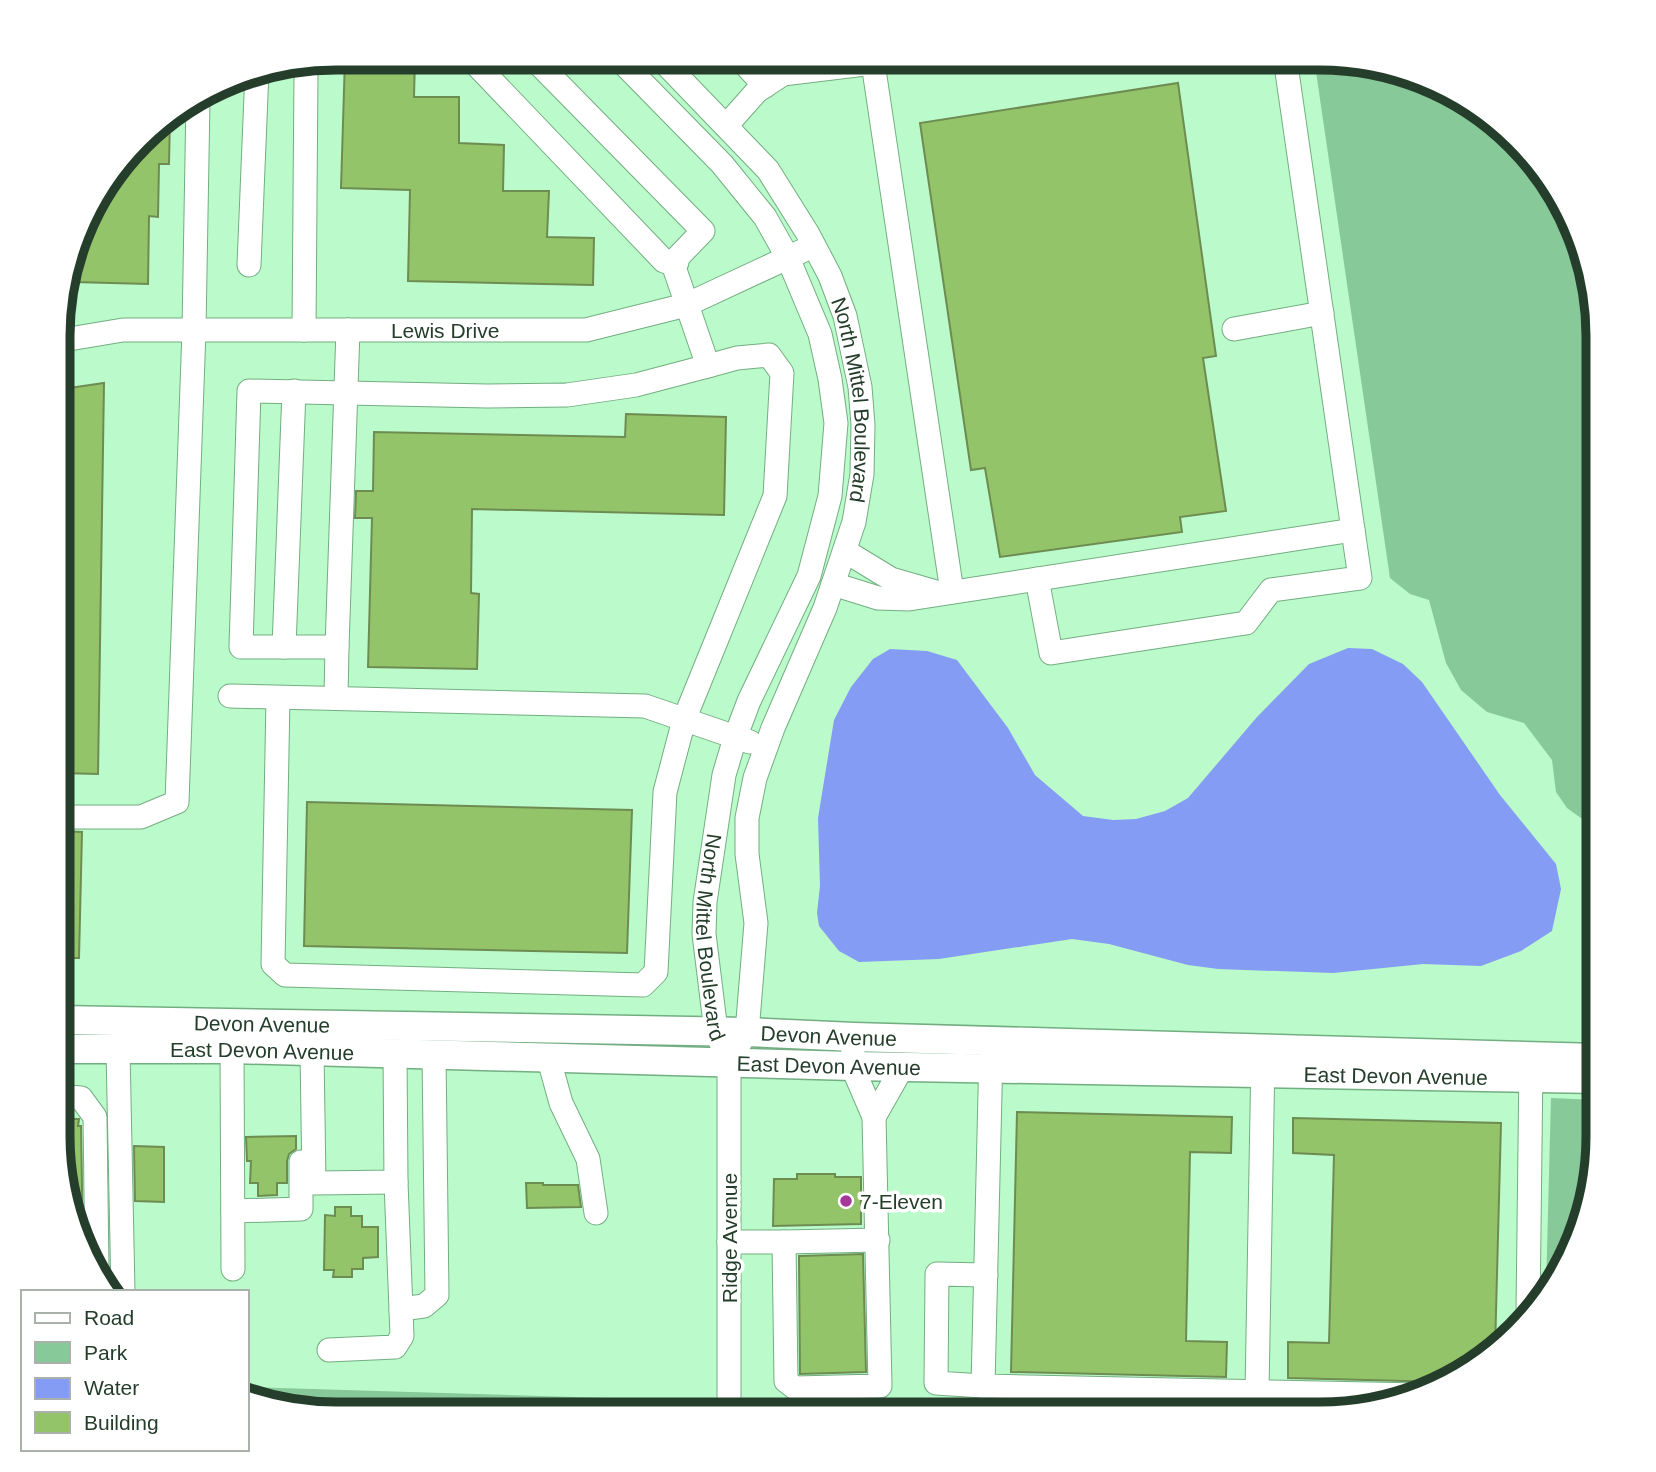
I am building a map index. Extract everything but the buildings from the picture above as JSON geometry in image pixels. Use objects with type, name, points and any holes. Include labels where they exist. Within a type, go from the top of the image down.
[{"type":"main road","name":"Devon Avenue","points":[[70,1020],[747,1032],[854,1037],[991,1055],[1531,1067],[1586,1060]]},
{"type":"main road","name":"East Devon Avenue","points":[[70,1049],[232,1049],[852,1066],[903,1066],[991,1055]]},
{"type":"main road","points":[[1531,1067],[1586,1077]]},
{"type":"street","points":[[481,70],[664,261],[673,264]]},
{"type":"street","points":[[545,70],[703,231],[673,264]]},
{"type":"street","name":"North Mittel Boulevard","points":[[630,70],[722,164],[765,217],[788,258],[820,334],[836,423],[830,496],[809,576],[749,701],[724,775],[705,902],[704,934],[716,1031],[729,1062]]},
{"type":"street","name":"North Mittel Boulevard","points":[[672,70],[768,170],[787,196],[814,244],[845,316],[860,387],[863,425],[862,474],[854,522],[834,584],[755,778],[747,818],[747,854],[756,923],[747,1032],[729,1062]]},
{"type":"street","points":[[726,126],[772,74],[816,70]]},
{"type":"street","points":[[874,70],[947,593]]},
{"type":"street","points":[[1037,579],[1051,653],[1246,622],[1271,590],[1360,578],[1287,70]]},
{"type":"street","points":[[304,330],[306,72]]},
{"type":"street","points":[[249,265],[257,82]]},
{"type":"street","points":[[70,817],[141,817],[177,802],[194,330],[198,109]]},
{"type":"street","name":"Lewis Drive","points":[[70,339],[123,330],[586,330],[686,305],[814,244]]},
{"type":"street","points":[[673,264],[708,366]]},
{"type":"street","points":[[1234,329],[1322,313]]},
{"type":"street","points":[[336,698],[348,330]]},
{"type":"street","points":[[278,698],[274,964],[285,975],[643,985],[656,972],[665,792],[684,720],[775,496],[782,373],[769,355],[737,358],[636,385],[567,395],[487,396],[249,390],[241,647],[337,647]]},
{"type":"street","points":[[284,647],[294,391]]},
{"type":"street","points":[[834,584],[878,598],[909,599],[1353,530]]},
{"type":"street","points":[[845,551],[891,579],[947,593]]},
{"type":"street","points":[[230,696],[645,706],[766,747]]},
{"type":"street","points":[[784,1242],[786,1381],[795,1388],[880,1386],[874,1117],[852,1066],[854,1037]]},
{"type":"street","points":[[118,1049],[123,1290]]},
{"type":"street","points":[[232,1049],[233,1269]]},
{"type":"street","points":[[312,1051],[314,1183],[396,1182]]},
{"type":"street","points":[[329,1350],[394,1347],[402,1336],[396,1182],[395,1053]]},
{"type":"street","points":[[401,1309],[424,1306],[437,1295],[434,1054]]},
{"type":"street","points":[[983,1386],[991,1055]]},
{"type":"street","points":[[548,1056],[561,1103],[588,1159],[596,1213]]},
{"type":"street","name":"Ridge Avenue","points":[[729,1062],[729,1402]]},
{"type":"street","points":[[1257,1391],[1263,1062]]},
{"type":"street","points":[[874,1117],[903,1066]]},
{"type":"street","points":[[1528,1301],[1531,1067]]},
{"type":"street","points":[[70,1097],[81,1098],[95,1117],[97,1252]]},
{"type":"street","points":[[233,1211],[301,1209],[301,1140]]},
{"type":"street","points":[[729,1242],[878,1240]]},
{"type":"street","points":[[986,1275],[937,1274],[936,1383],[1384,1394]]},
{"type":"green space","points":[[1316,70],[1354,72],[1389,79],[1422,90],[1468,115],[1508,148],[1531,174],[1566,234],[1581,284],[1586,336],[1586,826],[1585,821],[1567,808],[1556,792],[1552,760],[1524,723],[1487,712],[1461,690],[1446,663],[1429,600],[1410,594],[1390,578]]},
{"type":"green space","points":[[1551,1098],[1586,1099],[1581,1188],[1566,1238],[1546,1275]]},
{"type":"green space","points":[[248,1387],[709,1401],[336,1402],[284,1397]]},
{"type":"water","points":[[1348,648],[1372,649],[1403,664],[1422,682],[1500,795],[1556,864],[1561,889],[1552,931],[1521,951],[1481,966],[1423,964],[1333,973],[1218,969],[1188,965],[1109,944],[1072,939],[939,959],[859,962],[839,951],[819,926],[818,818],[834,720],[851,687],[873,659],[890,649],[927,651],[957,660],[1008,728],[1035,775],[1083,816],[1113,820],[1136,819],[1165,811],[1188,798],[1257,717],[1309,664]]},
{"type":"place","name":"7-Eleven","points":[[846,1201]]}]
